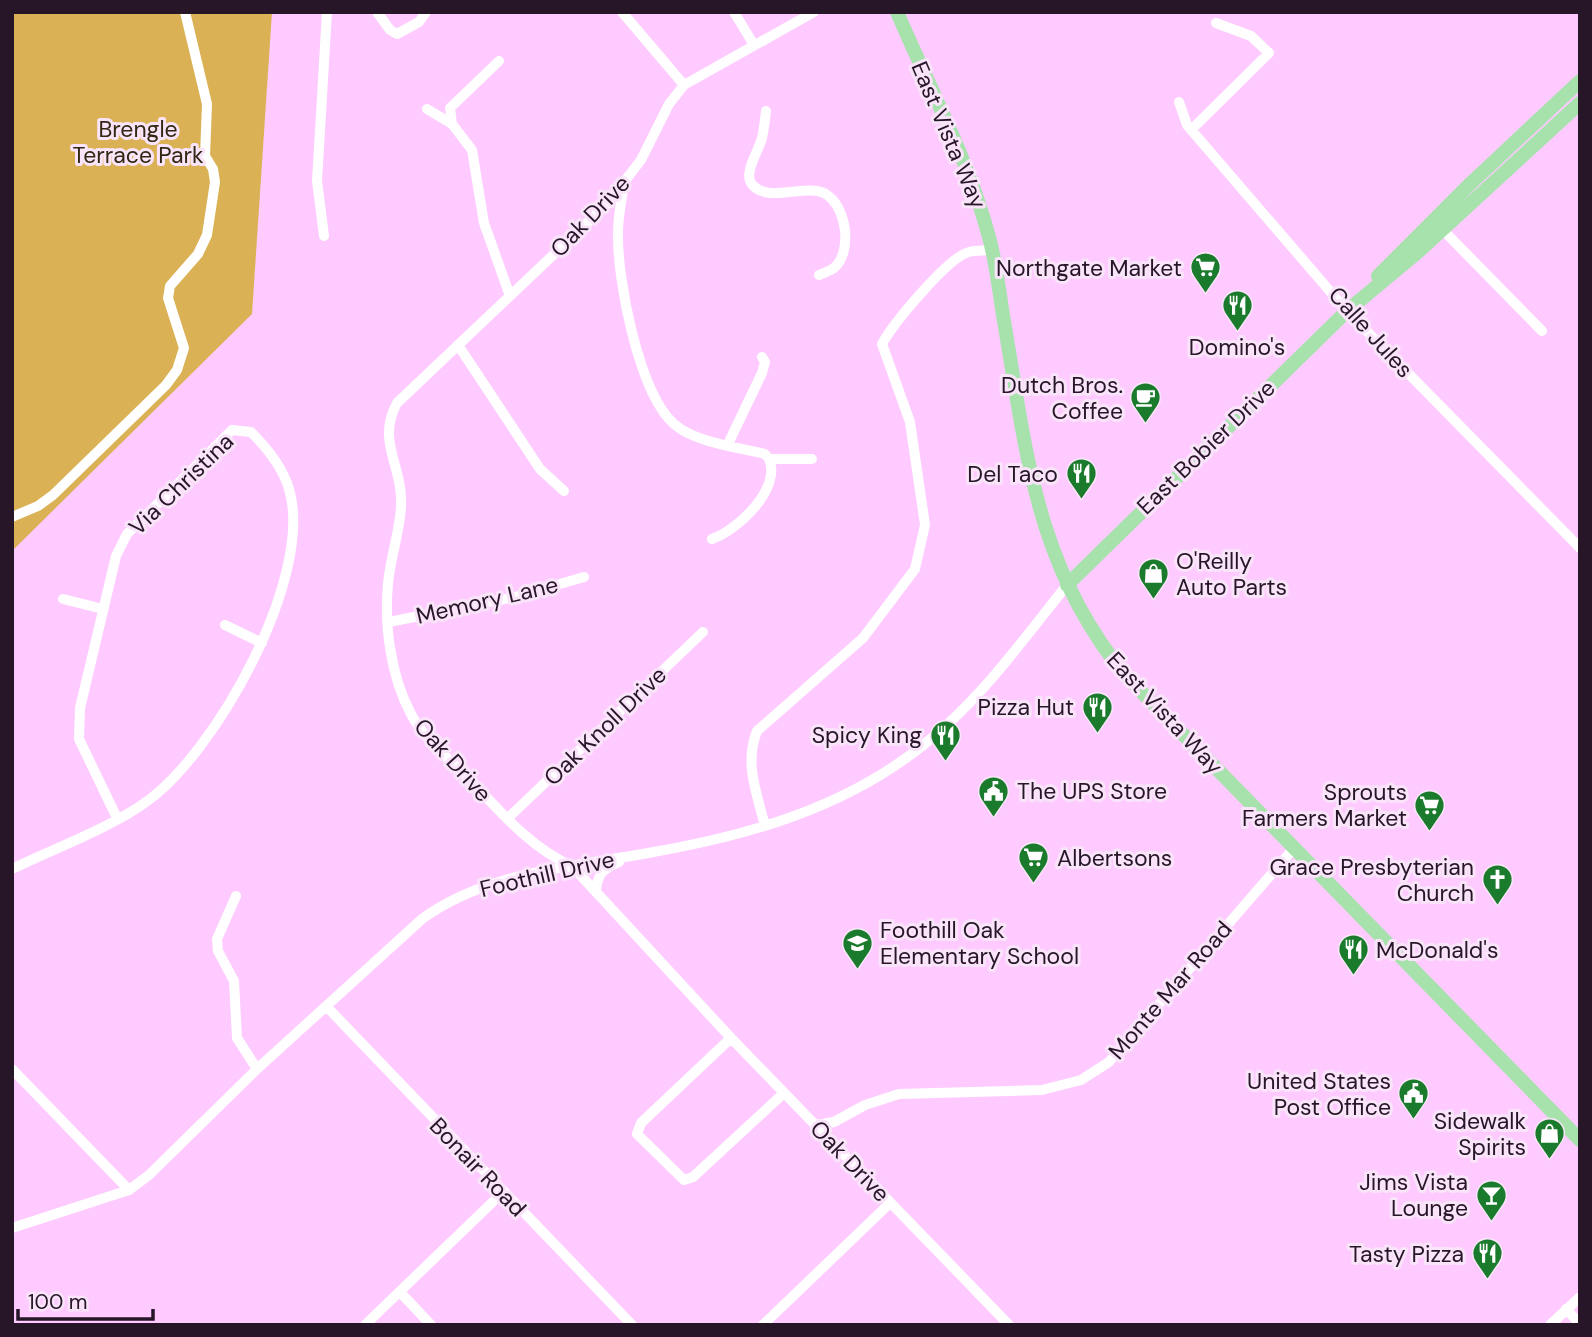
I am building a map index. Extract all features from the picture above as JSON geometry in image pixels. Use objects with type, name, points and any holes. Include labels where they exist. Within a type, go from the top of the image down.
[{"type":"main road","name":"East Vista Way","points":[[897,12],[969,171],[992,250],[1031,480],[1049,544],[1078,608],[1126,676],[1580,1140]]},
{"type":"main road","name":"East Bobier Drive","points":[[1347,311],[1396,256],[1580,81]]},
{"type":"main road","name":"East Bobier Drive","points":[[1067,585],[1347,311],[1580,103]]},
{"type":"street","points":[[12,517],[38,506],[53,495],[166,385],[177,370],[184,348],[168,298],[175,277],[198,254],[208,235],[215,182],[213,169],[205,156],[207,104],[186,12]]},
{"type":"street","points":[[324,236],[317,181],[327,12]]},
{"type":"street","points":[[377,12],[397,34],[419,22],[426,12]]},
{"type":"street","points":[[622,12],[684,85]]},
{"type":"street","points":[[734,12],[754,45]]},
{"type":"street","name":"Oak Drive","points":[[814,12],[684,85],[669,104],[624,185],[397,403],[388,419],[387,430],[401,503],[387,587],[397,683],[411,715],[425,733],[507,818],[551,856],[572,866],[731,1038],[1009,1325]]},
{"type":"street","points":[[1191,131],[1269,53],[1251,36],[1216,23]]},
{"type":"street","points":[[452,124],[450,108],[499,61]]},
{"type":"street","name":"Calle Jules","points":[[1179,102],[1191,131],[1287,238],[1347,311],[1580,548]]},
{"type":"street","points":[[427,109],[452,124],[472,150],[484,223],[510,296]]},
{"type":"street","points":[[766,111],[762,138],[749,175],[750,182],[758,189],[773,192],[812,190],[824,194],[843,214],[846,224],[839,262],[833,270],[819,275]]},
{"type":"street","points":[[624,185],[618,234],[628,317],[645,371],[662,411],[676,426],[694,435],[765,454],[769,458],[771,471],[750,515],[730,533],[712,539]]},
{"type":"street","points":[[1442,229],[1542,331]]},
{"type":"street","points":[[765,826],[752,775],[750,747],[757,731],[863,638],[915,569],[925,525],[910,422],[882,344],[891,327],[946,266],[967,252],[992,250]]},
{"type":"street","points":[[458,345],[540,469],[564,491]]},
{"type":"street","points":[[728,444],[762,373],[765,362],[762,357]]},
{"type":"street","name":"Via Christina","points":[[12,869],[117,818],[146,803],[176,775],[235,693],[262,643],[288,564],[293,539],[289,487],[266,446],[251,432],[232,430],[127,534],[116,556],[80,708],[79,739],[117,818]]},
{"type":"street","points":[[769,458],[812,459]]},
{"type":"street","name":"Memory Lane","points":[[389,622],[515,597],[584,577]]},
{"type":"street","name":"Foothill Drive","points":[[129,1190],[149,1175],[257,1069],[440,905],[462,894],[513,879],[765,826],[811,811],[868,783],[922,746],[992,679],[1067,585]]},
{"type":"street","points":[[63,599],[103,609]]},
{"type":"street","points":[[225,625],[262,643]]},
{"type":"street","name":"Oak Knoll Drive","points":[[507,818],[703,632]]},
{"type":"street","name":"Monte Mar Road","points":[[816,1125],[834,1122],[865,1105],[899,1094],[1042,1090],[1061,1087],[1095,1073],[1130,1039],[1294,848]]},
{"type":"street","points":[[596,892],[597,880],[605,869],[631,856]]},
{"type":"street","points":[[236,896],[217,939],[218,951],[234,981],[237,1038],[257,1069]]},
{"type":"street","name":"Bonair Road","points":[[327,1007],[502,1193],[632,1325]]},
{"type":"street","points":[[731,1038],[640,1123],[637,1134],[684,1180],[692,1177],[784,1093]]},
{"type":"street","points":[[12,1069],[129,1190],[12,1228]]},
{"type":"street","points":[[365,1325],[502,1193]]},
{"type":"street","points":[[763,1325],[890,1203]]},
{"type":"street","points":[[400,1292],[431,1325]]},
{"type":"street","points":[[1550,1325],[1580,1297]]},
{"type":"street","points":[[1563,1312],[1580,1324]]},
{"type":"street","points":[[1563,1312],[1568,1325]]},
{"type":"green space","name":"Brengle Terrace Park","points":[[12,12],[272,12],[252,314],[12,551]]},
{"type":"place","name":"Northgate Market","points":[[1205,295]]},
{"type":"place","name":"Domino's","points":[[1237,333]]},
{"type":"place","name":"Dutch Bros. Coffee","points":[[1146,425]]},
{"type":"place","name":"Del Taco","points":[[1081,501]]},
{"type":"place","name":"O'Reilly Auto Parts","points":[[1153,601]]},
{"type":"place","name":"Pizza Hut","points":[[1097,734]]},
{"type":"place","name":"Spicy King","points":[[945,762]]},
{"type":"place","name":"The UPS Store","points":[[994,818]]},
{"type":"place","name":"Sprouts Farmers Market","points":[[1430,832]]},
{"type":"place","name":"Albertsons","points":[[1034,885]]},
{"type":"place","name":"Grace Presbyterian Church","points":[[1497,907]]},
{"type":"place","name":"Foothill Oak Elementary School","points":[[857,970]]},
{"type":"place","name":"McDonald's","points":[[1353,977]]},
{"type":"place","name":"United States Post Office","points":[[1414,1121]]},
{"type":"place","name":"Sidewalk Spirits","points":[[1549,1161]]},
{"type":"place","name":"Jims Vista Lounge","points":[[1491,1222]]},
{"type":"place","name":"Tasty Pizza","points":[[1487,1281]]}]
